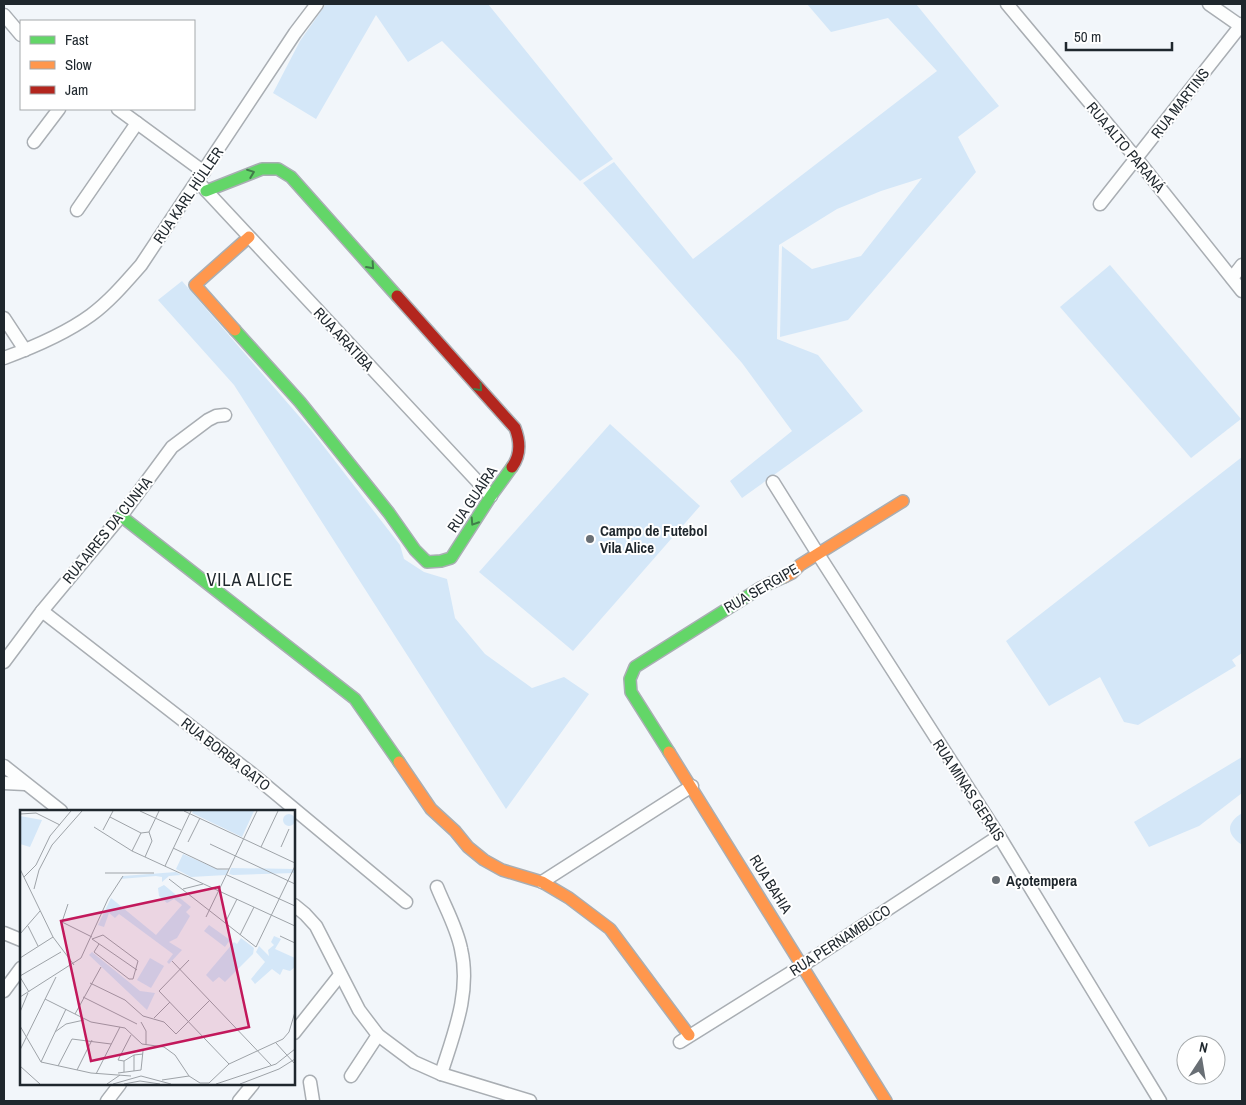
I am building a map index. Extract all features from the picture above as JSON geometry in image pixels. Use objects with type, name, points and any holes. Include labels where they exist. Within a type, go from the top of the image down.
[{"type":"street","name":"RUA KARL HÜLLER","points":[[4,358],[60,334],[92,314],[117,292],[141,264],[202,182],[295,32],[317,4]]},
{"type":"street","name":"RUA ALTO PARANÁ","points":[[1008,4],[1136,158],[1242,291]]},
{"type":"street","points":[[1209,4],[1242,26]]},
{"type":"street","points":[[4,15],[8,22],[20,33]]},
{"type":"street","name":"RUA MARTINS","points":[[1100,204],[1242,26]]},
{"type":"street","points":[[34,142],[58,110]]},
{"type":"street","name":"RUA ARATIBA","points":[[119,110],[137,123],[202,182],[249,237],[491,496]]},
{"type":"street","points":[[77,210],[137,123]]},
{"type":"street","name":"RUA GUAÍRA","points":[[202,182],[262,169],[278,169],[292,177],[515,428],[519,439],[519,451],[515,463],[451,558],[427,562],[300,402],[195,285],[249,237]]},
{"type":"street","points":[[1232,278],[1242,265]]},
{"type":"street","points":[[4,318],[25,350]]},
{"type":"street","name":"RUA AIRES DA CUNHA","points":[[4,662],[42,611],[121,516],[172,447],[208,420],[216,416],[225,415]]},
{"type":"street","name":"RUA MINAS GERAIS","points":[[773,482],[998,836],[1160,1101]]},
{"type":"street","name":"RUA SERGIPE","points":[[628,684],[634,667],[762,587],[792,573],[818,554],[903,501]]},
{"type":"street","points":[[121,516],[355,699],[431,809],[455,831],[468,847],[484,860],[502,870],[542,882],[569,898],[610,929],[621,942],[684,1038]]},
{"type":"street","name":"RUA BORBA GATO","points":[[42,611],[251,772],[406,902]]},
{"type":"street","name":"RUA BAHIA","points":[[628,684],[631,692],[692,786],[886,1101]]},
{"type":"street","points":[[4,766],[60,810]]},
{"type":"street","points":[[4,783],[25,784]]},
{"type":"street","points":[[542,882],[692,786]]},
{"type":"street","name":"RUA PERNAMBUCO","points":[[684,1038],[803,965],[998,836]]},
{"type":"street","points":[[437,888],[461,947],[464,966],[461,1009],[441,1074]]},
{"type":"street","points":[[295,906],[306,914],[316,926],[359,1010],[378,1035],[414,1062],[441,1074],[530,1101]]},
{"type":"street","points":[[4,933],[20,940]]},
{"type":"street","points":[[4,991],[20,969]]},
{"type":"street","points":[[295,1032],[340,975]]},
{"type":"street","points":[[351,1076],[378,1035]]},
{"type":"street","points":[[310,1082],[313,1101]]},
{"type":"street","points":[[107,1101],[119,1085]]},
{"type":"street","points":[[239,1101],[252,1085]]},
{"type":"shaded area","points":[[326,4],[488,4],[613,159],[580,181],[442,41],[408,62],[376,15],[316,119],[273,93],[300,41]]},
{"type":"shaded area","points":[[807,4],[916,4],[999,106],[958,137],[976,172],[848,320],[780,337],[782,246],[812,269],[861,256],[922,178],[881,191],[837,209],[779,245],[777,339],[818,355],[863,411],[742,498],[730,481],[792,431],[742,363],[583,183],[614,162],[693,259],[937,71],[888,18],[831,32]]},
{"type":"shaded area","points":[[1110,265],[1241,419],[1191,458],[1060,307]]},
{"type":"shaded area","points":[[182,281],[311,430],[400,545],[404,559],[424,572],[447,579],[455,618],[485,654],[532,688],[564,677],[589,694],[506,809],[234,385],[158,300]]},
{"type":"shaded area","name":"Campo de Futebol Vila Alice","points":[[610,424],[700,506],[573,651],[479,572]]},
{"type":"shaded area","points":[[1242,457],[1242,653],[1232,660],[1236,666],[1138,725],[1124,722],[1100,677],[1049,706],[1006,641]]},
{"type":"shaded area","points":[[1242,757],[1242,793],[1199,826],[1149,847],[1134,822]]},
{"type":"shaded area","points":[[1242,813],[1242,845],[1233,837],[1230,829],[1233,821]]},
{"type":"traffic: fast","points":[[206,191],[262,169],[278,169],[291,177],[397,296]]},
{"type":"traffic: fast","points":[[235,330],[300,402],[389,513],[415,550],[427,562],[451,558],[512,467]]},
{"type":"traffic: fast","points":[[121,516],[355,699],[399,762]]},
{"type":"traffic: fast","points":[[669,752],[631,692],[630,679],[635,667],[762,587],[784,577]]},
{"type":"traffic: slow","points":[[235,330],[195,285],[249,237]]},
{"type":"traffic: slow","points":[[784,577],[792,573],[800,565],[903,501]]},
{"type":"traffic: slow","points":[[669,752],[886,1101]]},
{"type":"traffic: slow","points":[[399,762],[431,809],[455,831],[468,847],[484,860],[502,870],[542,882],[569,898],[610,929],[689,1035]]},
{"type":"traffic: jam","points":[[397,296],[515,428],[519,448],[517,458],[512,467]]},
{"type":"place","name":"Campo de Futebol Vila Alice","points":[[590,539]]},
{"type":"place","name":"Açotempera","points":[[996,880]]},
{"type":"district","name":"VILA ALICE","points":[[250,579]]}]
